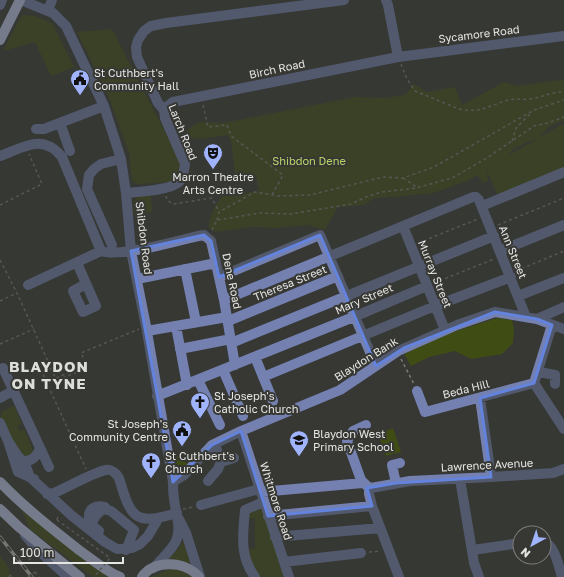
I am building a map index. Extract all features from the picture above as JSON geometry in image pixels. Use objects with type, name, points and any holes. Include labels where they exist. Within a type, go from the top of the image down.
[{"type":"main road","points":[[0,40],[20,0]]},
{"type":"main road","points":[[0,482],[13,496],[46,524],[98,564],[120,577]]},
{"type":"main road","points":[[0,509],[20,528],[80,577]]},
{"type":"main road","points":[[141,576],[154,568],[168,564],[181,566],[194,572],[200,577]]},
{"type":"street","points":[[0,5],[2,0]]},
{"type":"street","name":"Shibdon Road","points":[[20,0],[48,10],[60,19],[66,26],[104,106],[120,159],[126,193],[126,252],[137,279],[173,482],[174,499],[178,512]]},
{"type":"street","points":[[48,10],[52,0]]},
{"type":"street","name":"Larch Road","points":[[126,193],[151,191],[171,187],[180,181],[185,164],[165,118],[164,110],[158,104],[137,57],[136,47],[138,40],[144,31],[151,26],[344,0]]},
{"type":"street","points":[[387,0],[398,57]]},
{"type":"street","name":"Sycamore Road","points":[[398,57],[564,36]]},
{"type":"street","name":"Birch Road","points":[[164,110],[173,102],[398,57]]},
{"type":"street","points":[[36,129],[44,129],[104,106]]},
{"type":"street","points":[[60,123],[70,151]]},
{"type":"street","points":[[0,156],[37,143],[47,144],[56,149],[62,157],[107,249]]},
{"type":"street","points":[[107,249],[87,189],[89,175],[101,164],[120,159]]},
{"type":"street","points":[[224,300],[473,197],[481,206],[564,172]]},
{"type":"street","name":"Ann Street","points":[[481,206],[493,232],[526,317]]},
{"type":"street","points":[[501,253],[564,225]]},
{"type":"street","name":"Murray Street","points":[[403,226],[445,330]]},
{"type":"street","points":[[180,348],[231,341],[347,296],[419,266],[493,232]]},
{"type":"street","points":[[28,285],[107,249],[126,252],[204,235],[208,238]]},
{"type":"street","points":[[219,277],[320,235],[356,316],[376,366]]},
{"type":"street","name":"Dene Road","points":[[208,238],[211,241],[224,300],[235,364]]},
{"type":"street","points":[[77,263],[86,284]]},
{"type":"street","points":[[137,279],[216,263]]},
{"type":"street","points":[[185,269],[196,322]]},
{"type":"street","points":[[263,377],[510,275]]},
{"type":"street","name":"Theresa Street","points":[[146,328],[176,326],[196,322],[227,319],[338,276]]},
{"type":"street","points":[[518,296],[564,278]]},
{"type":"street","name":"Mary Street","points":[[157,396],[427,286]]},
{"type":"street","points":[[537,319],[564,307]]},
{"type":"street","name":"Blaydon Bank","points":[[173,482],[184,475],[212,445],[241,431],[340,390],[398,351],[445,330],[495,312],[537,319],[564,329]]},
{"type":"street","points":[[552,325],[539,372],[534,383],[564,429]]},
{"type":"street","points":[[176,326],[187,385]]},
{"type":"street","points":[[255,357],[273,401]]},
{"type":"street","points":[[3,368],[49,467]]},
{"type":"street","points":[[223,370],[243,416]]},
{"type":"street","points":[[539,372],[555,375],[555,384]]},
{"type":"street","points":[[198,380],[220,425]]},
{"type":"street","name":"Beda Hill","points":[[417,391],[425,412],[534,383]]},
{"type":"street","points":[[0,398],[14,390]]},
{"type":"street","points":[[480,398],[490,478]]},
{"type":"street","points":[[0,423],[8,441],[18,472],[44,482],[54,490],[70,486]]},
{"type":"street","points":[[366,425],[352,431],[347,441],[358,473],[367,486],[372,506],[399,577]]},
{"type":"street","name":"Whitmore Road","points":[[241,431],[288,577]]},
{"type":"street","points":[[8,441],[25,464],[30,477],[47,494],[106,542],[122,550],[132,548],[140,544],[148,536],[158,519]]},
{"type":"street","points":[[208,481],[218,469],[221,462],[215,444]]},
{"type":"street","points":[[22,461],[34,459],[40,448]]},
{"type":"street","points":[[221,462],[234,458]]},
{"type":"street","points":[[396,483],[392,465],[400,463]]},
{"type":"street","name":"Lawrence Avenue","points":[[201,505],[260,491],[367,486],[410,481],[490,478],[553,473],[564,468]]},
{"type":"street","points":[[47,494],[54,494],[90,476],[106,470],[113,472],[119,478],[129,506],[134,515],[142,519],[158,519],[178,512]]},
{"type":"street","points":[[460,479],[474,563],[479,577]]},
{"type":"street","points":[[255,577],[246,563],[243,538],[246,510],[263,502]]},
{"type":"street","points":[[268,516],[372,506]]},
{"type":"street","points":[[104,509],[111,511],[134,530],[122,550],[92,525],[92,520],[104,509]]},
{"type":"street","points":[[154,568],[172,548],[176,540],[178,534],[178,512]]},
{"type":"street","points":[[178,512],[200,577]]},
{"type":"street","points":[[20,528],[37,549],[68,577]]},
{"type":"street","points":[[275,537],[380,528]]},
{"type":"street","points":[[472,550],[512,544]]},
{"type":"street","points":[[552,548],[562,577]]},
{"type":"street","points":[[284,562],[361,553]]},
{"type":"path","points":[[398,57],[407,80],[415,91],[459,109],[478,110],[509,100],[529,99],[557,92],[564,92]]},
{"type":"path","points":[[201,97],[208,127],[227,125],[231,136],[283,174],[272,195]]},
{"type":"path","points":[[219,212],[255,192],[272,195],[310,195],[382,177],[403,178],[434,167],[534,110],[564,100]]},
{"type":"path","points":[[512,141],[516,128],[534,110]]},
{"type":"path","points":[[217,220],[260,213],[291,214],[351,204],[368,196],[382,192],[418,188],[452,178],[534,126],[564,117]]},
{"type":"path","points":[[0,205],[42,184],[29,151]]},
{"type":"path","points":[[403,178],[418,188]]},
{"type":"path","points":[[164,188],[167,200],[173,204],[212,198],[219,212],[217,220],[208,238]]},
{"type":"path","points":[[493,232],[564,198]]},
{"type":"path","points":[[411,246],[481,206]]},
{"type":"path","points":[[510,275],[564,251]]},
{"type":"path","points":[[427,286],[501,253]]},
{"type":"path","points":[[0,260],[34,329],[56,379]]},
{"type":"path","points":[[0,301],[17,293]]},
{"type":"path","points":[[47,384],[86,365],[81,353],[146,328]]},
{"type":"path","points":[[0,344],[34,329]]},
{"type":"path","points":[[398,351],[417,391]]},
{"type":"path","points":[[51,368],[42,372],[90,476]]},
{"type":"path","points":[[164,435],[187,428]]},
{"type":"path","points":[[178,512],[201,505]]},
{"type":"path","points":[[57,520],[110,558],[94,577]]},
{"type":"path","points":[[361,553],[389,550]]},
{"type":"path","points":[[28,577],[35,572],[39,577]]},
{"type":"highlighted area","points":[[204,235],[211,241],[219,277],[320,235],[376,366],[404,348],[495,312],[537,319],[552,325],[534,383],[480,398],[491,477],[396,483],[367,488],[372,506],[268,516],[241,431],[212,445],[173,482],[131,251]]},
{"type":"green space","points":[[22,15],[35,16],[52,23],[74,67],[51,76],[35,42],[3,51]]},
{"type":"green space","points":[[112,29],[180,161],[181,173],[178,181],[140,184],[135,183],[132,180],[129,153],[110,100],[77,32]]},
{"type":"green space","name":"Shibdon Dene","points":[[564,80],[564,120],[549,127],[540,137],[564,123],[564,172],[499,198],[487,171],[488,181],[483,183],[478,175],[465,182],[433,193],[374,198],[364,205],[338,207],[325,230],[309,225],[277,228],[252,227],[216,232],[208,227],[213,210],[221,197],[259,191],[256,175],[236,179],[231,142],[228,135],[201,139],[191,138],[186,131],[197,123],[223,123],[355,97],[385,98],[405,95],[414,84],[427,92],[455,87],[462,105],[504,82],[518,86]],"holes":[[[540,137],[509,155],[514,148]]]},
{"type":"green space","points":[[151,194],[152,212],[134,214],[133,202],[141,196]]},
{"type":"green space","points":[[497,318],[512,320],[514,329],[513,343],[502,354],[471,359],[455,351],[429,357],[411,366],[404,354],[447,334]]},
{"type":"green space","points":[[14,406],[22,424],[17,426],[20,431],[24,429],[34,452],[24,462],[0,422],[1,413],[4,410]]},
{"type":"green space","points":[[393,428],[401,452],[386,456],[378,434]]},
{"type":"green space","points":[[175,455],[188,464],[178,465]]},
{"type":"green space","points":[[263,502],[285,577],[255,577],[244,550],[255,548],[255,519],[245,517]]},
{"type":"green space","points":[[21,509],[107,577],[93,577],[30,529]]},
{"type":"green space","points":[[183,542],[191,564],[169,558]]},
{"type":"green space","points":[[0,556],[10,569],[8,571],[13,577],[0,577]]},
{"type":"green space","points":[[169,569],[183,571],[193,577],[153,577]]},
{"type":"railway","points":[[0,537],[32,577]]},
{"type":"place","name":"St Cuthbert's Community Hall","points":[[80,96]]},
{"type":"place","name":"Marron Theatre Arts Centre","points":[[213,170]]},
{"type":"place","name":"St Joseph's Catholic Church","points":[[200,419]]},
{"type":"place","name":"St Joseph's Community Centre","points":[[182,447]]},
{"type":"place","name":"Blaydon West Primary School","points":[[299,457]]},
{"type":"place","name":"St Cuthbert's Church","points":[[151,479]]},
{"type":"district","name":"BLAYDON ON TYNE","points":[[49,376]]}]
